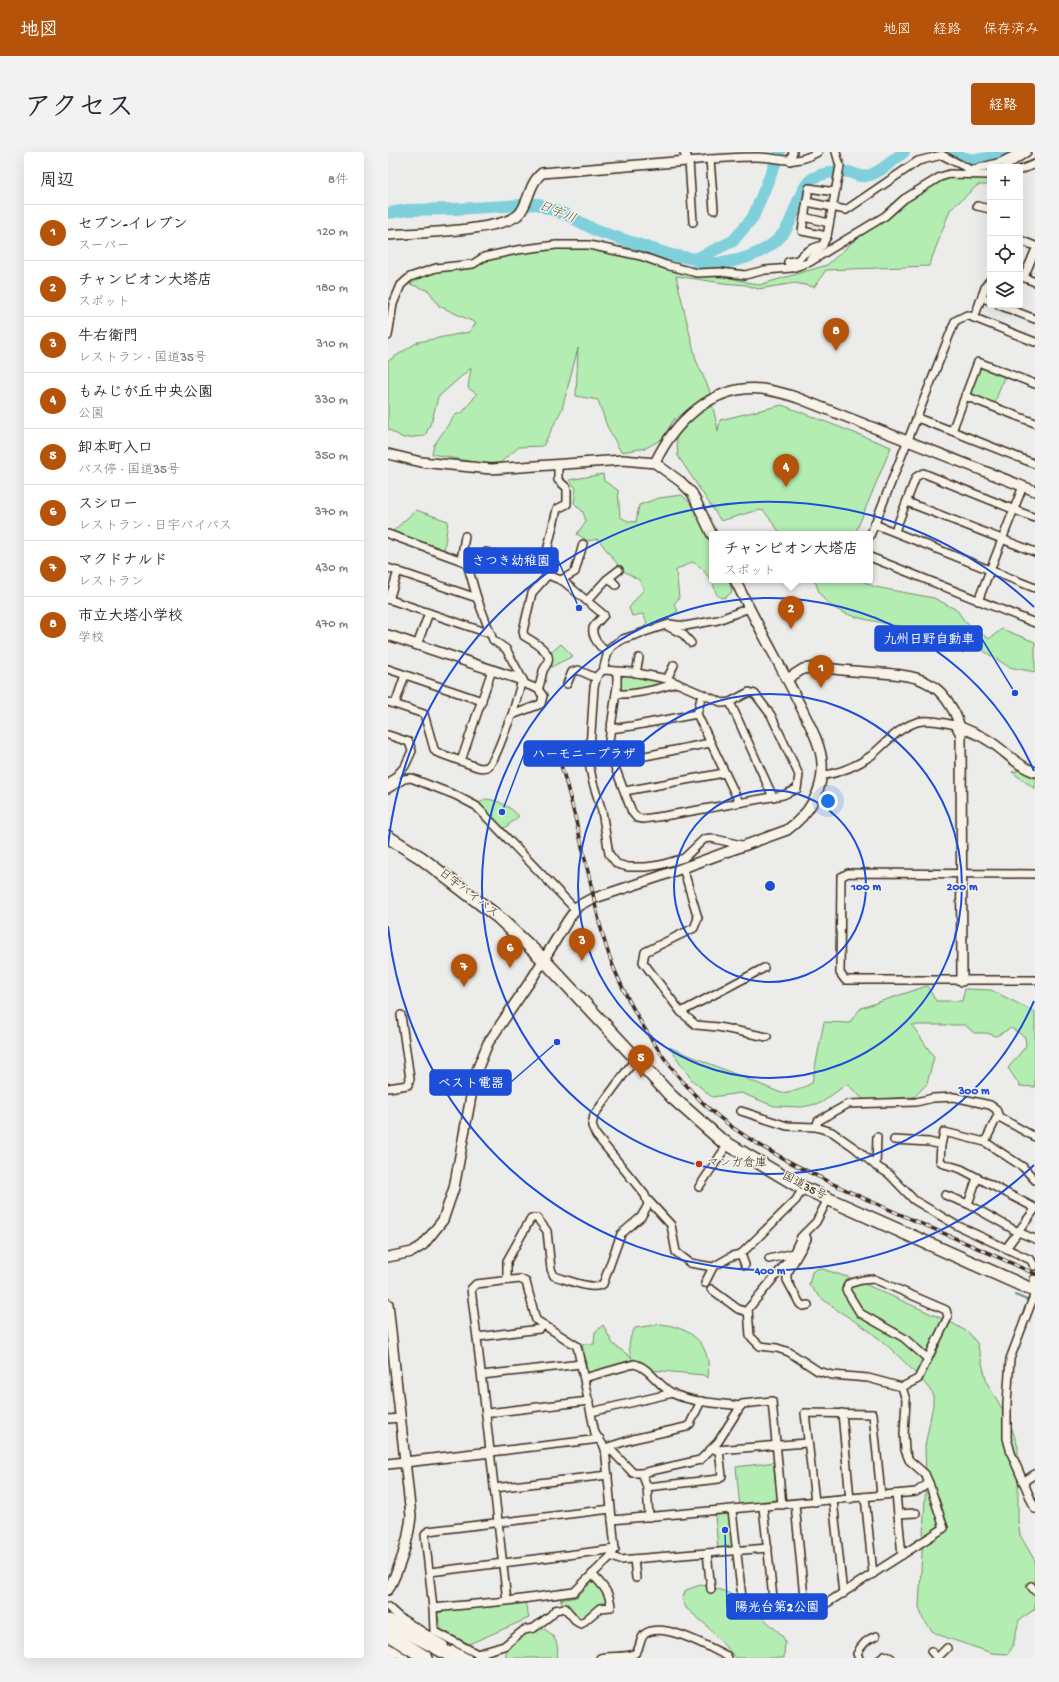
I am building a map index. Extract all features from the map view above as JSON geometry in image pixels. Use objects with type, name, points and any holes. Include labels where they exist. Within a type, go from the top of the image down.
[{"type":"highway","name":"日宇バイパス","points":[[388,837],[420,857],[498,917],[543,959]]},
{"type":"highway","name":"国道35号","points":[[543,959],[672,1097],[721,1140],[803,1188],[1035,1287]]},
{"type":"highway","points":[[388,1621],[445,1658]]},
{"type":"highway","points":[[388,1621],[456,1658]]},
{"type":"highway","points":[[388,1634],[424,1657]]},
{"type":"street","points":[[788,161],[793,152]]},
{"type":"street","points":[[388,235],[441,232],[508,222],[519,214],[531,187],[539,175],[554,171],[687,158],[710,159],[756,154],[766,158],[788,161],[805,159],[818,152]]},
{"type":"street","points":[[805,263],[823,244],[827,236],[840,166],[836,152]]},
{"type":"street","points":[[807,202],[846,210],[918,161],[942,155],[971,170],[1001,162],[1021,152]]},
{"type":"street","points":[[1009,164],[1026,152]]},
{"type":"street","points":[[687,158],[693,222]]},
{"type":"street","points":[[710,159],[714,210]]},
{"type":"street","points":[[1023,169],[1035,164]]},
{"type":"street","points":[[388,336],[398,289],[410,276],[436,268],[473,264],[484,257],[517,250],[556,245],[589,245],[641,256],[666,266],[697,273],[720,272],[745,275],[765,270],[792,268],[805,263],[885,216],[904,199],[940,177],[950,174],[987,175]]},
{"type":"street","points":[[827,236],[802,231],[809,188],[835,192]]},
{"type":"street","points":[[977,206],[987,208]]},
{"type":"street","points":[[804,217],[829,223]]},
{"type":"street","points":[[1023,241],[1035,246]]},
{"type":"street","points":[[788,262],[798,260],[804,253],[813,247],[823,244]]},
{"type":"street","points":[[1023,275],[1035,251]]},
{"type":"street","points":[[1023,277],[1035,282]]},
{"type":"street","points":[[974,318],[987,284]]},
{"type":"street","points":[[982,297],[987,300]]},
{"type":"street","points":[[1007,308],[1035,319]]},
{"type":"street","points":[[872,531],[918,418],[955,321],[967,315],[1035,342]]},
{"type":"street","points":[[952,431],[978,362],[1035,384]]},
{"type":"street","points":[[655,463],[662,447],[682,421],[699,406],[723,394],[743,390],[761,389],[779,392],[1035,491]]},
{"type":"street","points":[[965,396],[1035,423]]},
{"type":"street","points":[[918,418],[1035,464]]},
{"type":"street","points":[[388,454],[421,462],[465,468],[499,469],[623,460],[655,463],[681,482],[692,493],[710,531]]},
{"type":"street","points":[[543,568],[557,509],[567,504],[567,488],[558,480],[558,465]]},
{"type":"street","points":[[895,531],[916,476],[923,474],[1035,518]]},
{"type":"street","points":[[978,601],[1023,486]]},
{"type":"street","points":[[907,502],[1035,552]]},
{"type":"street","points":[[874,524],[895,531],[1035,588]]},
{"type":"street","points":[[388,534],[465,562],[493,640],[506,649],[525,684],[538,689],[543,696],[541,704],[512,715]]},
{"type":"street","points":[[461,560],[465,536]]},
{"type":"street","points":[[561,580],[575,572],[583,544]]},
{"type":"street","points":[[486,552],[543,568],[548,575],[561,580],[587,601],[604,615],[593,627],[593,630],[600,648],[608,652]]},
{"type":"street","points":[[873,558],[1035,623]]},
{"type":"street","points":[[388,568],[477,598]]},
{"type":"street","points":[[587,601],[609,578],[619,570]]},
{"type":"street","points":[[398,571],[388,600],[491,634]]},
{"type":"street","points":[[538,689],[542,682],[543,672],[548,663],[548,658],[543,650],[524,636],[523,631],[532,594],[548,575]]},
{"type":"street","points":[[609,578],[616,585]]},
{"type":"street","points":[[388,1257],[412,1252],[423,1245],[443,1220],[454,1188],[475,1075],[488,1043],[576,910],[589,900],[746,846],[787,830],[799,821],[810,809],[821,776],[820,752],[813,731],[736,583]]},
{"type":"street","points":[[746,846],[711,838],[704,839],[684,858],[660,865],[628,867],[617,864],[609,854],[602,811],[593,783],[590,763],[594,687],[596,678],[603,670],[608,652],[612,646],[623,639],[665,626],[685,626],[718,620],[749,608]]},
{"type":"street","points":[[417,645],[429,613]]},
{"type":"street","points":[[665,626],[678,630],[692,643]]},
{"type":"street","points":[[388,635],[522,680]]},
{"type":"street","points":[[636,673],[639,658]]},
{"type":"street","points":[[667,679],[674,664]]},
{"type":"street","points":[[787,679],[803,670],[817,667],[916,677],[927,682],[944,694],[961,727],[962,981]]},
{"type":"street","points":[[388,669],[482,701]]},
{"type":"street","points":[[461,762],[492,670]]},
{"type":"street","points":[[567,684],[572,672],[578,670],[596,678]]},
{"type":"street","points":[[603,670],[636,673],[667,679],[723,703],[730,702],[749,692],[755,694],[763,702],[771,715],[799,775],[797,788],[791,792],[773,796],[643,819],[637,818],[632,812],[615,762],[610,754],[610,729],[616,694],[617,672]]},
{"type":"street","points":[[405,675],[391,703],[424,714],[436,752],[477,767],[487,767],[491,764],[512,715],[522,680]]},
{"type":"street","points":[[616,694],[626,694],[657,689],[677,683]]},
{"type":"street","points":[[702,694],[697,714],[739,802]]},
{"type":"street","points":[[730,702],[773,796]]},
{"type":"street","points":[[610,729],[697,714]]},
{"type":"street","points":[[821,776],[835,774],[857,764],[871,755],[890,738],[914,723],[923,721],[955,725],[961,736]]},
{"type":"street","points":[[961,727],[986,739],[1011,759],[1023,767],[1035,772]]},
{"type":"street","points":[[388,735],[409,742],[412,751],[405,766],[388,785]]},
{"type":"street","points":[[615,762],[710,743]]},
{"type":"street","points":[[625,791],[724,773]]},
{"type":"street","points":[[388,789],[404,779],[411,778],[455,795],[476,806],[576,910]]},
{"type":"street","points":[[683,868],[698,918],[694,928],[646,952],[643,962],[681,1012],[696,1025],[718,1027],[767,1037]]},
{"type":"street","points":[[1035,874],[848,873],[841,877],[840,973],[845,980],[1035,980]]},
{"type":"street","points":[[681,1012],[764,968]]},
{"type":"street","points":[[388,1088],[408,1085],[410,1079],[401,1015]]},
{"type":"street","points":[[636,1058],[612,1088],[594,1115],[592,1126],[596,1135],[648,1200],[671,1225],[676,1252],[690,1263],[713,1267]]},
{"type":"street","points":[[816,1127],[818,1120],[848,1104],[916,1102],[954,1097],[990,1105],[996,1109],[999,1117],[1035,1137]]},
{"type":"street","points":[[741,1111],[787,1126],[816,1127],[832,1132],[855,1148],[876,1166],[889,1174],[914,1200],[956,1224],[1007,1247],[1031,1260],[1034,1266]]},
{"type":"street","points":[[985,1142],[996,1119],[999,1117]]},
{"type":"street","points":[[1007,1247],[1035,1208],[961,1169],[944,1164],[940,1161],[944,1132],[985,1142],[1023,1168],[1035,1180]]},
{"type":"street","points":[[876,1166],[877,1137]]},
{"type":"street","points":[[894,1140],[929,1142],[941,1145]]},
{"type":"street","points":[[699,1187],[728,1144]]},
{"type":"street","points":[[968,1204],[977,1178]]},
{"type":"street","points":[[705,1283],[713,1267],[732,1256],[741,1254],[796,1200],[803,1188]]},
{"type":"street","points":[[944,1195],[968,1204],[1018,1232],[1035,1239]]},
{"type":"street","points":[[828,1199],[816,1222],[805,1234],[794,1253],[771,1284],[748,1310],[750,1336],[760,1346],[777,1348],[789,1352],[818,1371],[832,1375],[868,1378],[902,1387],[918,1380],[928,1359],[948,1317],[946,1310],[874,1279],[862,1280],[848,1284],[846,1290],[860,1314],[904,1338],[928,1359]]},
{"type":"street","points":[[507,1280],[506,1262],[532,1218],[537,1218],[547,1231],[551,1269],[554,1276],[591,1287],[599,1287],[603,1284],[621,1234],[646,1210],[648,1200]]},
{"type":"street","points":[[805,1234],[807,1239],[787,1274],[787,1280],[800,1304],[803,1306],[808,1306]]},
{"type":"street","points":[[769,1259],[794,1253]]},
{"type":"street","points":[[741,1254],[745,1265]]},
{"type":"street","points":[[507,1601],[487,1413],[471,1289],[476,1284],[520,1279],[526,1282],[536,1320],[577,1346],[595,1433],[606,1448],[613,1452],[633,1473],[642,1473],[700,1460],[715,1450],[742,1404],[753,1401],[772,1401],[782,1505]]},
{"type":"street","points":[[1035,1287],[1010,1359],[1007,1438],[1011,1453],[1035,1509]]},
{"type":"street","points":[[711,1289],[738,1309],[748,1312]]},
{"type":"street","points":[[388,1304],[392,1379],[401,1418],[411,1516],[408,1541],[400,1567],[388,1590]]},
{"type":"street","points":[[478,1337],[539,1330],[544,1325]]},
{"type":"street","points":[[482,1375],[581,1364]]},
{"type":"street","points":[[584,1378],[634,1364],[639,1365],[673,1393],[701,1401],[741,1406]]},
{"type":"street","points":[[732,1510],[742,1598],[749,1604],[774,1607],[806,1608],[824,1605],[944,1528],[930,1483],[925,1474],[910,1460],[905,1450],[904,1434],[906,1400],[902,1387]]},
{"type":"street","points":[[591,1412],[673,1393]]},
{"type":"street","points":[[487,1413],[589,1401]]},
{"type":"street","points":[[606,1448],[633,1439],[686,1427],[690,1424],[701,1401]]},
{"type":"street","points":[[814,1502],[805,1413],[873,1414],[881,1496]]},
{"type":"street","points":[[842,1413],[850,1499]]},
{"type":"street","points":[[388,1419],[401,1418]]},
{"type":"street","points":[[388,1464],[600,1439]]},
{"type":"street","points":[[715,1450],[807,1443]]},
{"type":"street","points":[[606,1448],[613,1553],[620,1560],[768,1548]]},
{"type":"street","points":[[647,1487],[719,1479],[722,1476],[715,1450]]},
{"type":"street","points":[[642,1473],[647,1487],[649,1517]]},
{"type":"street","points":[[1023,1482],[1035,1474]]},
{"type":"street","points":[[494,1488],[608,1475]]},
{"type":"street","points":[[612,1520],[916,1492],[930,1483]]},
{"type":"street","points":[[896,1494],[902,1555]]},
{"type":"street","points":[[865,1497],[873,1574]]},
{"type":"street","points":[[833,1500],[843,1594]]},
{"type":"street","points":[[795,1504],[806,1608]]},
{"type":"street","points":[[763,1507],[774,1607]]},
{"type":"street","points":[[485,1658],[434,1632],[430,1572],[425,1535],[428,1531],[611,1509]]},
{"type":"street","points":[[898,1514],[916,1512]]},
{"type":"street","points":[[430,1572],[503,1562],[613,1553]]},
{"type":"street","points":[[433,1608],[507,1601],[574,1592],[613,1553]]},
{"type":"street","points":[[707,1553],[711,1589]]},
{"type":"street","points":[[634,1559],[636,1578]]},
{"type":"street","points":[[477,1654],[504,1646],[524,1630],[534,1628],[555,1610],[565,1608],[577,1622],[581,1624],[600,1608],[611,1607],[610,1598],[606,1589],[592,1574]]},
{"type":"street","points":[[388,1607],[398,1617],[468,1658]]},
{"type":"street","points":[[600,1658],[634,1654],[638,1649],[641,1637],[647,1632],[669,1631],[714,1649],[728,1656],[728,1658]]},
{"type":"street","points":[[858,1658],[857,1654],[859,1649],[868,1639],[876,1636]]},
{"type":"street","points":[[388,1647],[405,1658]]},
{"type":"street","points":[[931,1651],[937,1658],[947,1648]]},
{"type":"street","points":[[388,1655],[393,1658]]},
{"type":"street","points":[[881,1658],[884,1655],[891,1658]]},
{"type":"green space","points":[[963,169],[987,178],[987,185],[978,185],[950,210],[929,266],[826,270],[814,287],[795,283],[758,289],[746,285],[676,276],[696,360],[709,389],[718,431],[720,420],[782,405],[891,447],[856,531],[779,531],[764,511],[758,510],[721,521],[678,456],[675,418],[662,439],[646,448],[621,452],[607,426],[598,400],[576,396],[578,348],[562,409],[543,446],[519,447],[500,463],[487,465],[432,454],[434,445],[455,415],[463,412],[477,394],[468,388],[471,368],[438,397],[432,420],[425,436],[403,438],[388,429],[388,361],[418,342],[469,332],[476,323],[439,306],[429,291],[410,284],[425,276],[467,260],[572,242],[643,249],[674,264],[759,285],[827,265],[856,239],[877,216],[898,208],[924,182]]},
{"type":"green space","points":[[980,366],[1005,374],[994,405],[971,395],[969,391]]},
{"type":"green space","points":[[603,474],[604,481],[618,490],[620,517],[628,521],[636,522],[639,505],[659,498],[682,495],[690,503],[709,538],[709,578],[701,568],[692,562],[676,570],[679,598],[674,604],[678,611],[662,622],[642,630],[647,623],[643,614],[632,616],[629,608],[644,589],[639,580],[622,570],[598,539],[588,541],[577,534],[586,521],[583,512],[574,503],[576,488],[569,480]]},
{"type":"green space","points":[[416,510],[448,521],[444,551],[391,533]]},
{"type":"green space","points":[[712,583],[730,583],[732,592],[726,597],[721,598],[716,593]]},
{"type":"green space","points":[[816,583],[866,583],[875,587],[934,598],[957,610],[965,622],[989,639],[1002,629],[1035,642],[1035,672],[1009,667],[982,650],[966,645],[963,653],[931,637],[914,631],[849,615],[837,610],[820,594]]},
{"type":"green space","points":[[561,644],[573,656],[551,667],[549,654]]},
{"type":"green space","points":[[625,675],[667,681],[656,686],[621,693],[618,690],[621,678]]},
{"type":"green space","points":[[1020,770],[1035,775],[1035,789],[1012,772]]},
{"type":"green space","points":[[486,799],[504,804],[519,816],[504,829],[479,803]]},
{"type":"green space","points":[[927,986],[936,1001],[962,1001],[965,989],[991,990],[1035,1012],[1035,1087],[1020,1086],[1008,1068],[1026,1046],[1025,1037],[1011,1028],[996,1036],[987,1033],[974,1033],[965,1025],[912,1025],[934,1057],[927,1084],[914,1097],[864,1100],[847,1084],[821,1103],[802,1107],[774,1106],[741,1093],[712,1097],[692,1080],[669,1047],[781,1093],[798,1090],[812,1083],[824,1022],[849,1023],[861,1008]]},
{"type":"green space","points":[[819,1268],[851,1278],[954,1324],[969,1333],[977,1343],[987,1383],[1009,1420],[1018,1447],[1018,1521],[1020,1535],[1035,1561],[1035,1609],[1019,1620],[1013,1646],[1008,1654],[992,1653],[942,1636],[932,1631],[923,1619],[919,1607],[926,1480],[925,1446],[933,1405],[933,1393],[889,1347],[864,1327],[830,1305],[815,1292],[809,1285],[812,1272]]},
{"type":"green space","points":[[661,1324],[682,1329],[698,1340],[707,1356],[708,1378],[703,1375],[652,1370],[634,1359],[588,1373],[582,1344],[594,1344],[595,1332],[603,1325],[613,1344],[632,1358],[629,1343],[635,1328]]},
{"type":"green space","points":[[776,1462],[779,1503],[740,1507],[736,1467]]},
{"type":"green space","points":[[729,1514],[734,1544],[732,1547],[718,1549],[715,1515]]},
{"type":"green space","points":[[594,1579],[604,1593],[605,1604],[581,1621],[560,1600],[577,1597]]},
{"type":"green space","points":[[700,1585],[724,1591],[735,1596],[753,1609],[781,1634],[785,1641],[784,1658],[736,1658],[706,1625],[686,1608],[682,1599],[686,1590]]},
{"type":"green space","points":[[525,1602],[529,1618],[469,1644],[441,1630],[437,1613],[448,1610]]},
{"type":"green space","points":[[529,1625],[541,1628],[552,1635],[557,1645],[558,1651],[556,1658],[506,1658],[507,1649],[510,1644],[521,1631]]},
{"type":"waterway","name":"日宇川","points":[[696,259],[733,241],[753,217],[780,152]]},
{"type":"waterway","name":"日宇川","points":[[388,213],[407,210],[539,204],[567,215],[597,231],[671,255],[696,259],[696,262],[722,263],[749,256],[773,244],[782,235],[789,224],[802,192],[809,181],[813,178],[826,173],[839,171],[866,176],[881,169],[904,152]]},
{"type":"waterway","name":"日宇川","points":[[951,152],[958,156],[978,160],[1005,152]]},
{"type":"waterway","points":[[1015,1295],[1027,1300]]},
{"type":"tunnel","points":[[1034,1266],[1034,1279]]},
{"type":"railway","points":[[555,746],[574,813],[600,923],[613,966],[621,985],[652,1041],[691,1091],[706,1106],[734,1128],[764,1148],[795,1165],[853,1193],[1035,1274]]},
{"type":"place","name":"市立大塔小学校","points":[[836,351]]},
{"type":"place","name":"もみじが丘中央公園","points":[[786,487]]},
{"type":"place","name":"さつき幼稚園","points":[[579,608]]},
{"type":"place","name":"チャンピオン大塔店","points":[[791,629]]},
{"type":"place","name":"セブン-イレブン","points":[[821,688]]},
{"type":"place","name":"九州日野自動車","points":[[1015,693]]},
{"type":"place","name":"ハーモニープラザ","points":[[502,812]]},
{"type":"place","name":"牛右衛門","points":[[582,961]]},
{"type":"place","name":"スシロー","points":[[510,968]]},
{"type":"place","name":"マクドナルド","points":[[464,987]]},
{"type":"place","name":"ベスト電器","points":[[557,1042]]},
{"type":"place","name":"卸本町入口","points":[[641,1078]]},
{"type":"place","name":"マンガ倉庫","points":[[699,1164]]},
{"type":"place","name":"陽光台第2公園","points":[[725,1530]]}]
